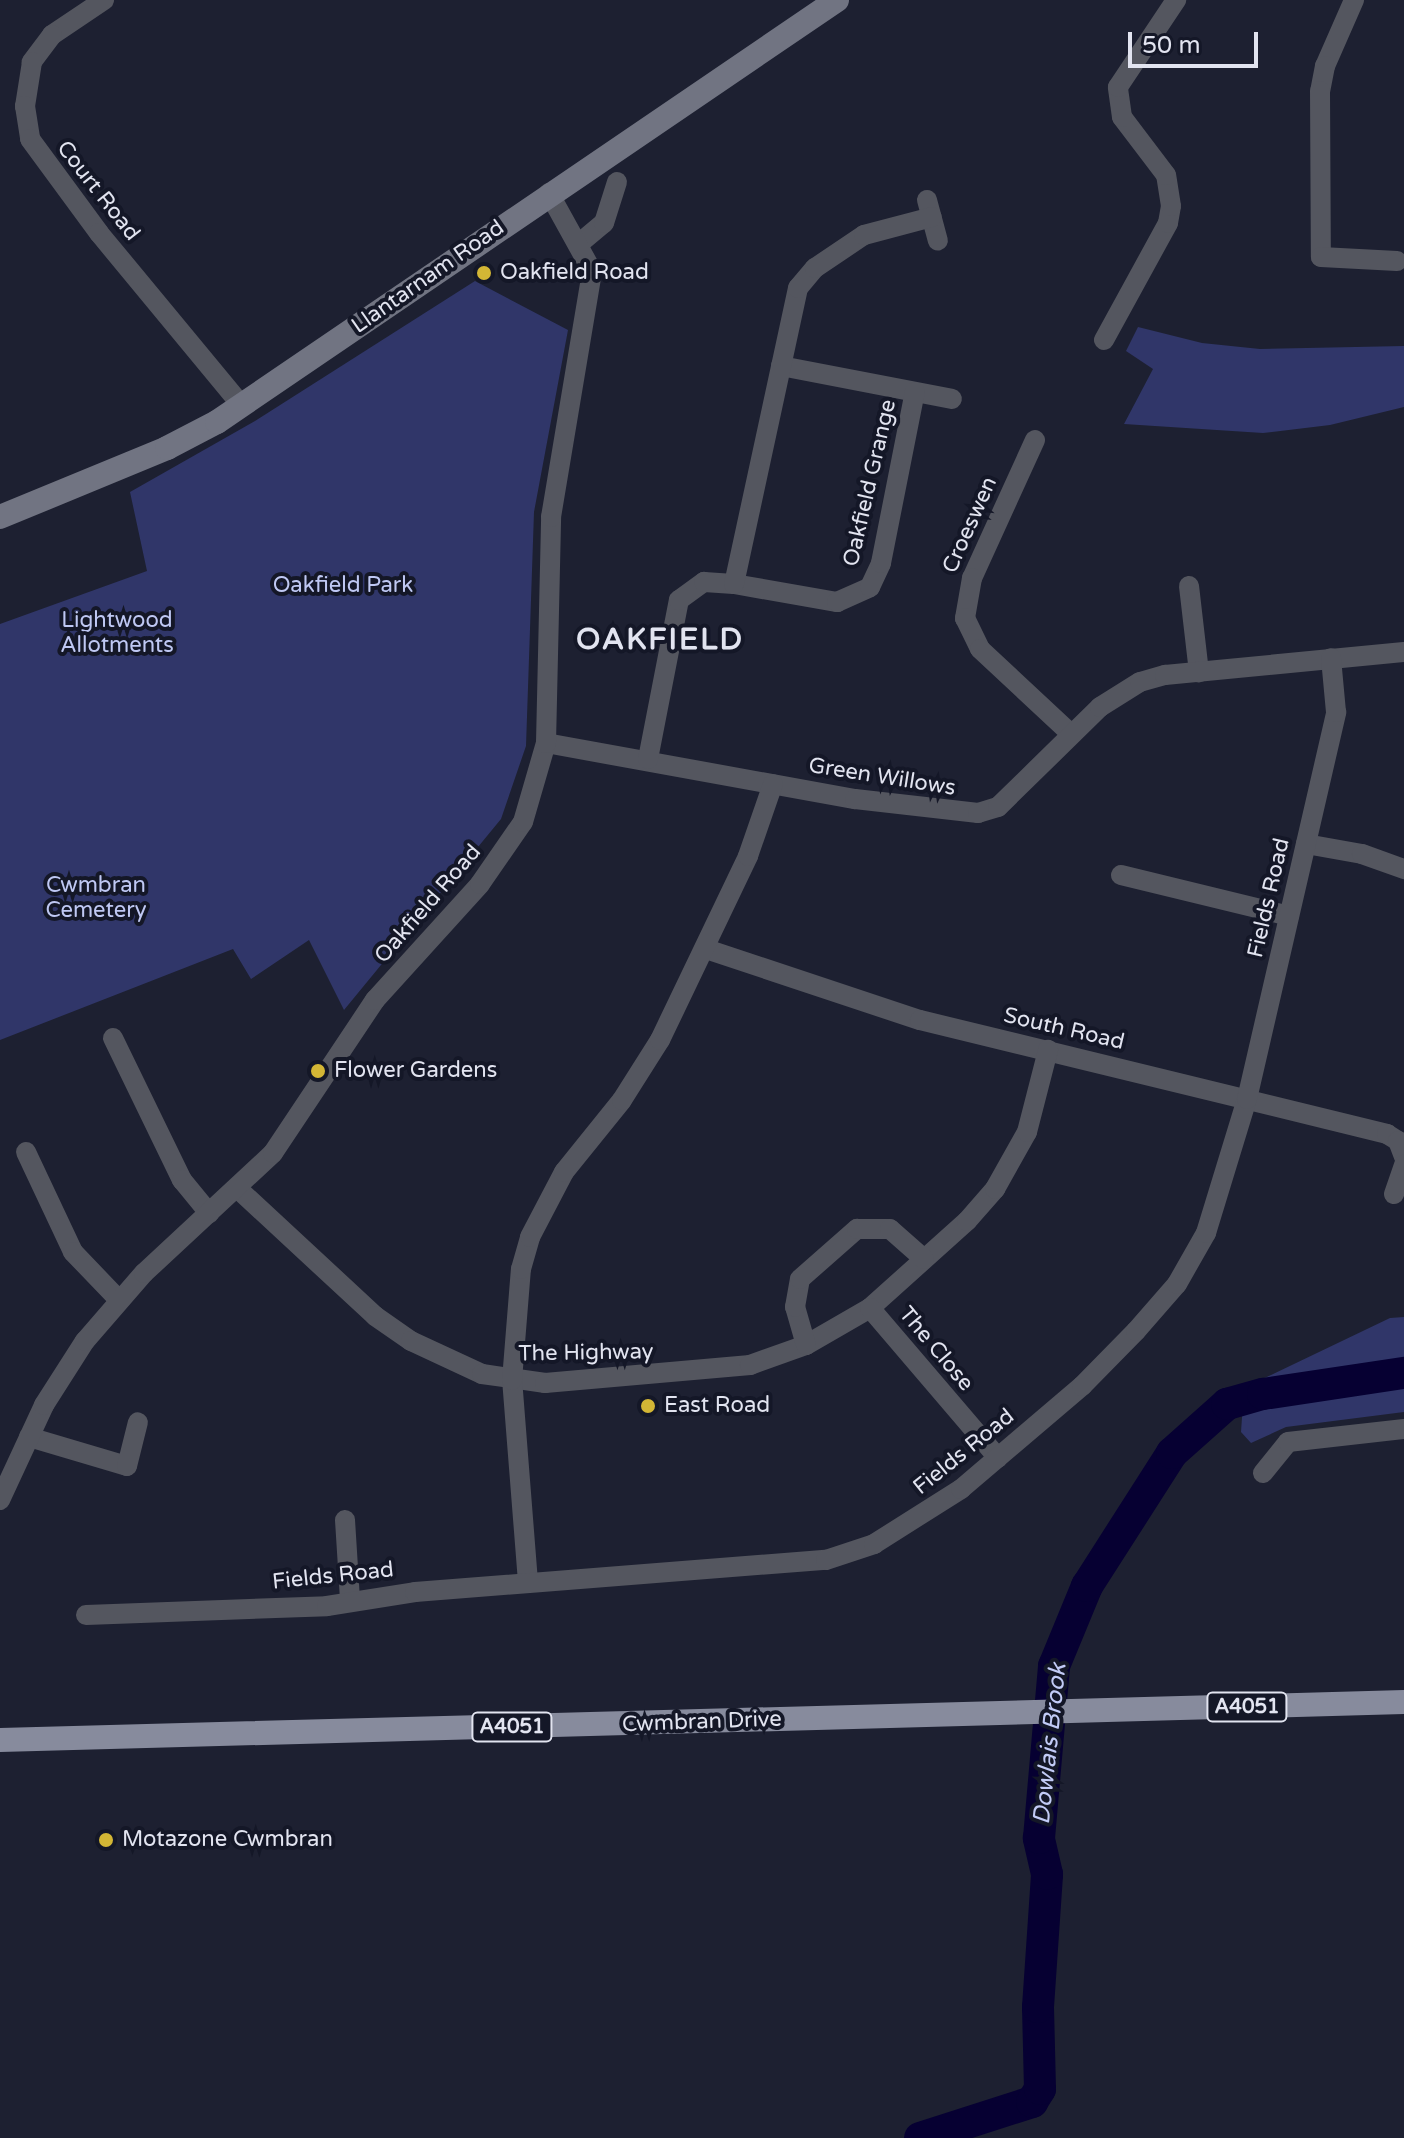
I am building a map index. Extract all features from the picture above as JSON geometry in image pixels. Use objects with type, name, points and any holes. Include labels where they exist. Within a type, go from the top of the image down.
[{"type":"main road","name":"Cwmbran Drive","points":[[0,1740],[1404,1702]]},
{"type":"street","name":"Court Road","points":[[104,0],[52,35],[37,53],[25,95],[30,139],[99,233],[242,406]]},
{"type":"street","name":"Llantarnam Road","points":[[0,517],[167,448],[242,406],[549,193],[837,0]]},
{"type":"street","points":[[1104,340],[1168,223],[1171,206],[1166,175],[1122,117],[1118,87],[1176,0]]},
{"type":"street","points":[[1354,0],[1325,66],[1320,91],[1321,257],[1397,261]]},
{"type":"street","points":[[581,242],[604,223],[617,182]]},
{"type":"street","name":"Oakfield Road","points":[[0,1500],[65,1369],[119,1300],[237,1188],[293,1129],[375,1000],[511,843],[533,799],[546,743],[551,517],[592,279],[581,242],[549,193]]},
{"type":"street","points":[[734,584],[781,366],[804,277],[864,235],[930,208],[938,241]]},
{"type":"street","name":"Oakfield Grange","points":[[781,366],[952,399]]},
{"type":"street","name":"Oakfield Grange","points":[[648,759],[679,600],[704,582],[734,584],[837,602],[870,587],[881,563],[915,392]]},
{"type":"street","name":"Croeswen","points":[[1035,440],[972,578],[965,618],[980,649],[1071,734]]},
{"type":"street","points":[[1189,586],[1199,672]]},
{"type":"street","name":"Green Willows","points":[[546,743],[773,784],[978,813],[998,807],[1071,734],[1140,682],[1199,672],[1404,652]]},
{"type":"street","name":"Fields Road","points":[[86,1615],[327,1606],[350,1600],[528,1582],[826,1560],[874,1544],[922,1517],[998,1458],[1082,1386],[1177,1284],[1211,1219],[1247,1099],[1336,712],[1331,658]]},
{"type":"street","points":[[528,1582],[512,1380],[521,1269],[543,1204],[643,1070],[706,949],[748,856],[773,784]]},
{"type":"street","points":[[1306,844],[1362,854],[1404,869]]},
{"type":"street","points":[[1121,875],[1289,916]]},
{"type":"street","name":"South Road","points":[[706,949],[844,999],[1387,1134],[1398,1141],[1404,1157]]},
{"type":"street","points":[[113,1038],[182,1180],[209,1213]]},
{"type":"street","name":"The Highway","points":[[237,1188],[399,1333],[444,1359],[512,1380],[691,1373],[750,1365],[806,1345],[870,1308],[967,1221],[1014,1158],[1027,1132],[1048,1050]]},
{"type":"street","points":[[26,1152],[73,1252],[119,1300]]},
{"type":"street","points":[[1394,1194],[1404,1165]]},
{"type":"street","points":[[806,1345],[795,1307],[800,1279],[857,1229],[890,1229],[924,1259]]},
{"type":"street","name":"The Close","points":[[870,1308],[998,1458]]},
{"type":"street","points":[[29,1437],[127,1466],[138,1422]]},
{"type":"street","points":[[1263,1473],[1288,1442],[1404,1429]]},
{"type":"street","points":[[345,1520],[350,1600]]},
{"type":"green space","name":"Oakfield Park","points":[[475,281],[568,330],[534,512],[526,746],[501,819],[344,1010],[309,940],[251,979],[233,949],[0,1040],[0,624],[147,571],[130,492],[255,421]]},
{"type":"green space","points":[[1138,327],[1202,343],[1260,349],[1404,346],[1404,407],[1330,425],[1263,433],[1124,424],[1153,369],[1126,351]]},
{"type":"green space","points":[[1404,1317],[1404,1412],[1286,1427],[1251,1443],[1241,1432],[1244,1388],[1390,1318]]},
{"type":"waterway","name":"Dowlais Brook","points":[[920,2138],[1032,2102],[1040,2089],[1038,2007],[1047,1874],[1039,1838],[1054,1666],[1087,1586],[1172,1453],[1227,1404],[1263,1394],[1404,1373]]},
{"type":"place","name":"Oakfield Road","points":[[484,273]]},
{"type":"place","name":"Flower Gardens","points":[[318,1071]]},
{"type":"place","name":"East Road","points":[[648,1406]]},
{"type":"place","name":"Motazone Cwmbran","points":[[106,1840]]},
{"type":"district","name":"OAKFIELD","points":[[660,640]]},
{"type":"park label","name":"Lightwood Allotments","points":[[117,632]]},
{"type":"park label","name":"Cwmbran Cemetery","points":[[96,898]]}]
